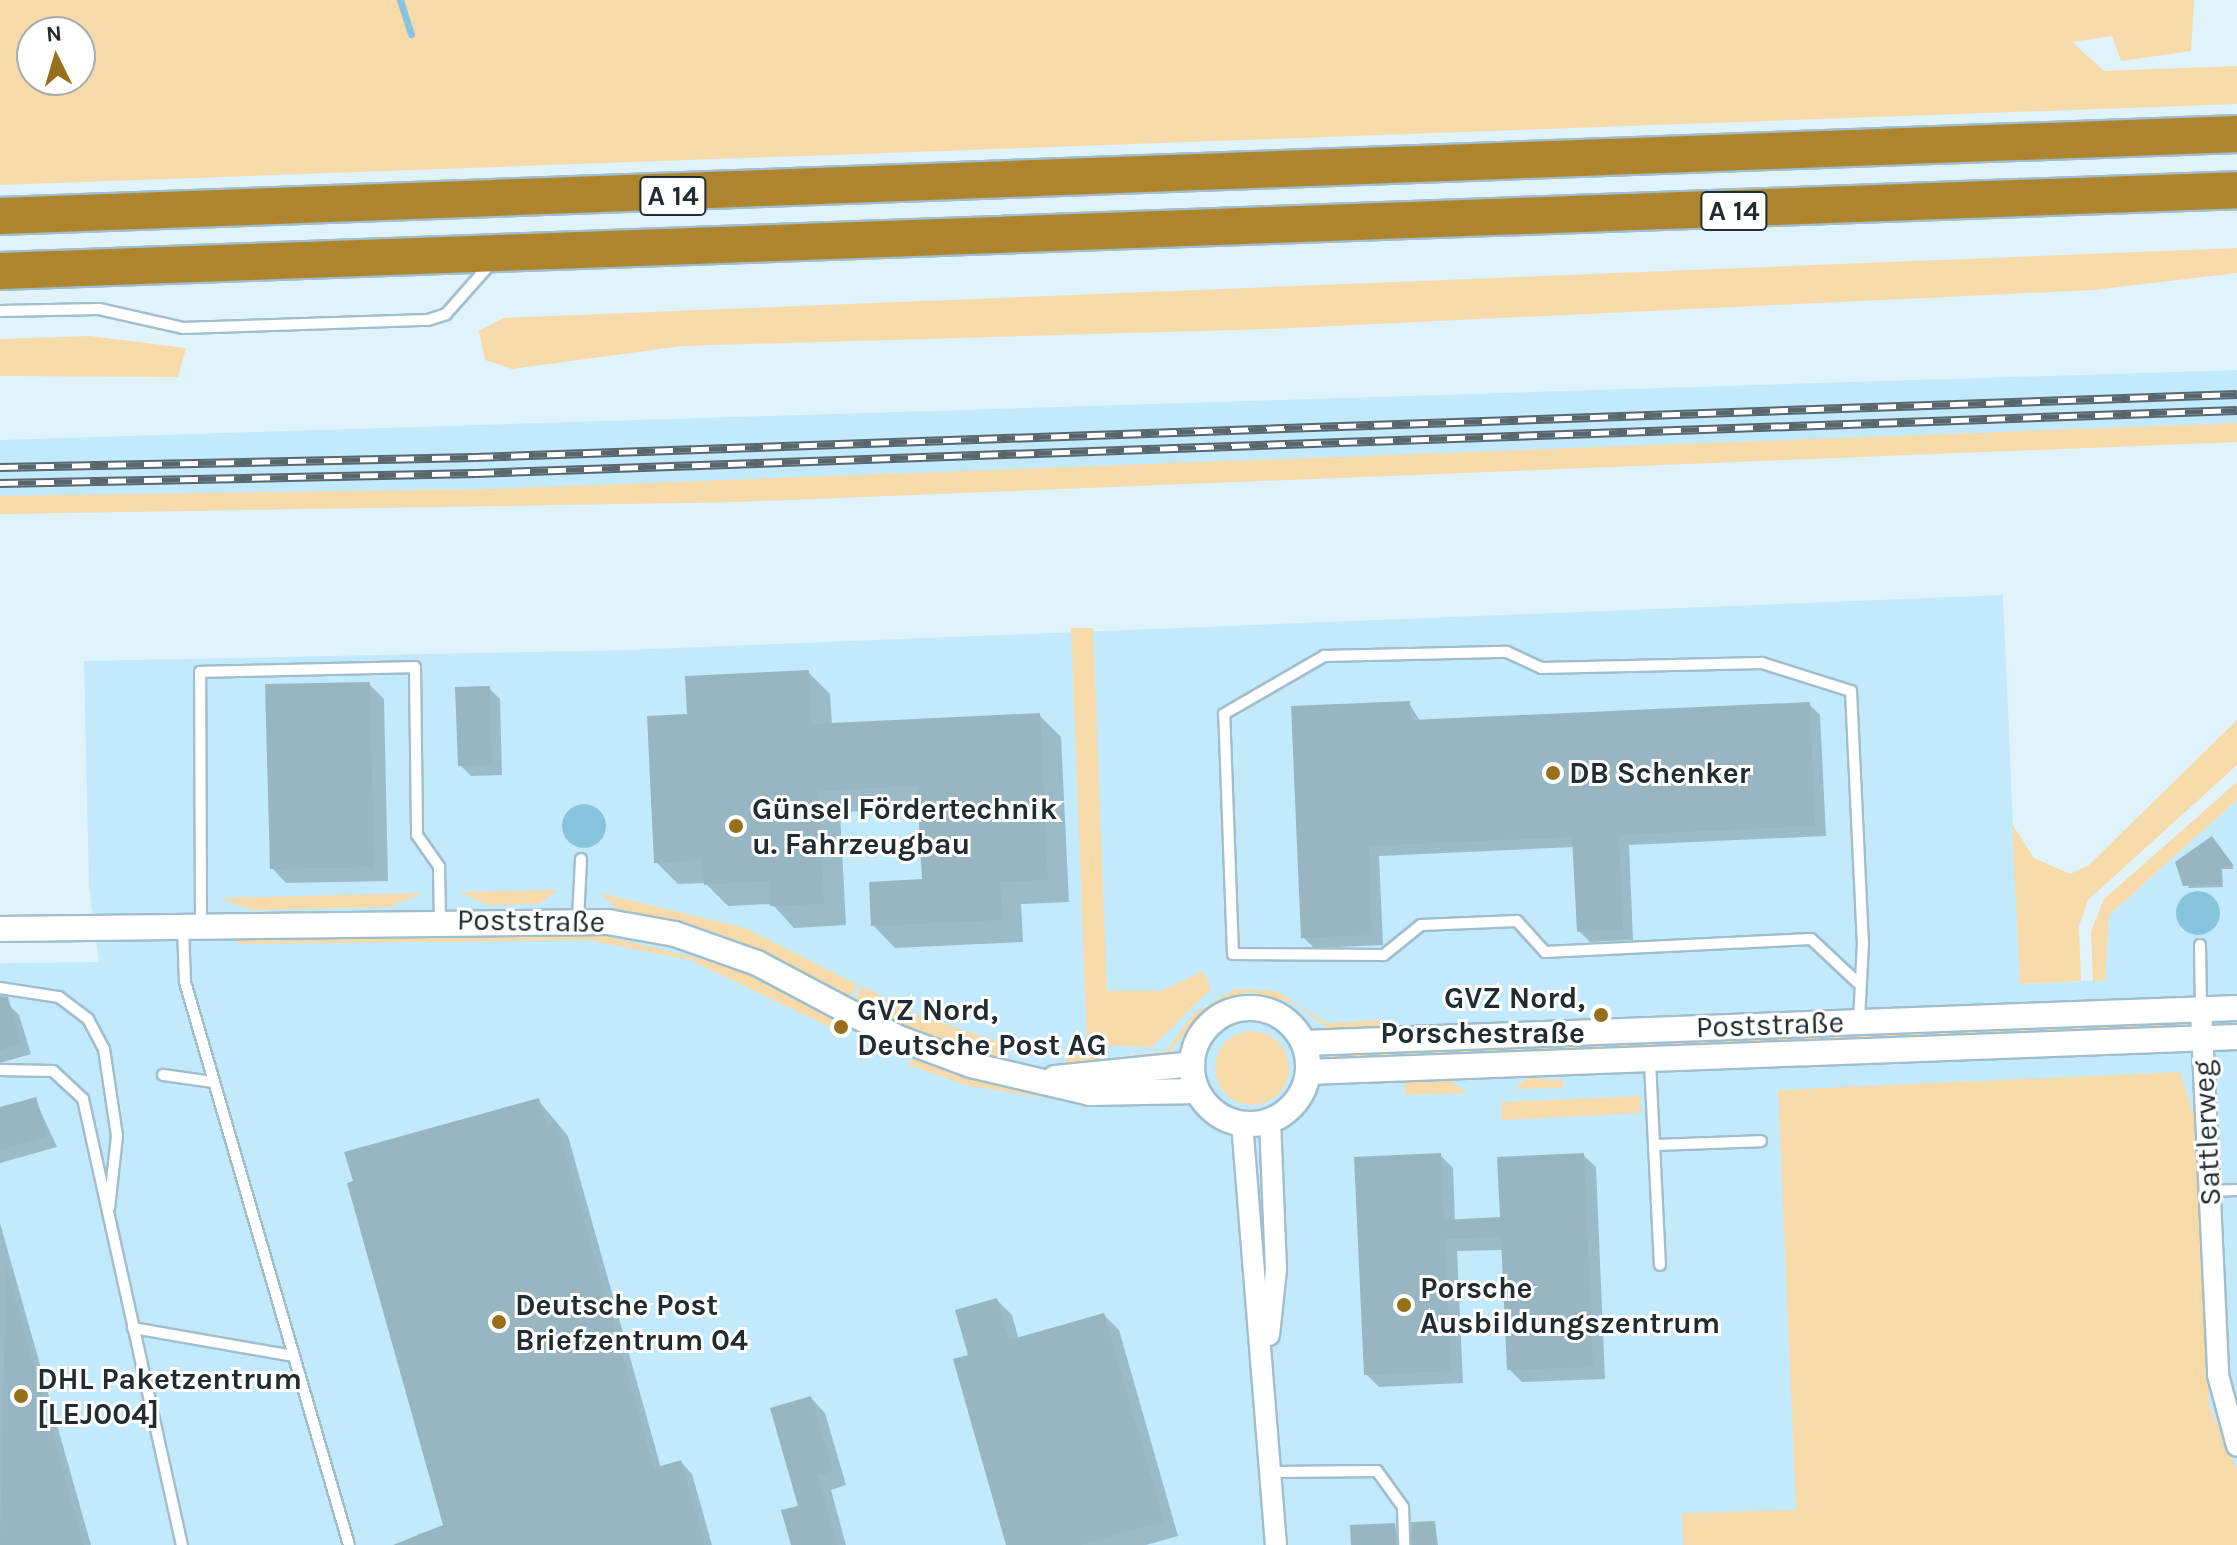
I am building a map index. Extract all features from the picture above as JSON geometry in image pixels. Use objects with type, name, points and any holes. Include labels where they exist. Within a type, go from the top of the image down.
[{"type":"highway","name":"A 14","points":[[0,216],[2237,134]]},
{"type":"highway","name":"A 14","points":[[0,271],[496,257],[2237,190]]},
{"type":"street","name":"Poststraße","points":[[0,929],[578,919],[701,942],[916,1046],[1031,1079],[1090,1093],[1197,1091]]},
{"type":"street","points":[[1242,1008],[1285,1019],[1304,1043],[1308,1072],[1296,1102],[1270,1121],[1242,1123],[1222,1117],[1197,1091],[1192,1064],[1208,1025],[1242,1008]]},
{"type":"street","name":"Poststraße","points":[[1304,1043],[2237,1008]]},
{"type":"street","name":"Sattlerweg","points":[[2201,1009],[2218,1375],[2237,1446]]},
{"type":"street","name":"Poststraße","points":[[1308,1072],[1650,1062],[2237,1037]]},
{"type":"street","name":"Poststraße","points":[[1031,1079],[1192,1064]]},
{"type":"street","points":[[1266,1355],[1276,1270],[1270,1121]]},
{"type":"street","points":[[1242,1123],[1250,1269],[1266,1355],[1275,1472],[1272,1542]]},
{"type":"lane","points":[[0,311],[99,309],[183,328],[428,320],[446,314],[496,257]]},
{"type":"lane","points":[[1857,982],[1811,939],[1545,952],[1517,921],[1421,925],[1384,955],[1233,954],[1224,714],[1290,669],[1324,656],[1507,652],[1541,668],[1762,663],[1851,691],[1860,878],[1859,1022]]},
{"type":"lane","points":[[349,1545],[185,982],[192,925],[200,672],[415,667],[417,835],[439,867],[440,919]]},
{"type":"lane","points":[[578,919],[581,859]]},
{"type":"lane","points":[[2200,945],[2201,1009]]},
{"type":"lane","points":[[0,988],[59,997],[88,1019],[104,1049],[117,1136],[108,1218]]},
{"type":"lane","points":[[1650,1062],[1660,1265]]},
{"type":"lane","points":[[0,1070],[31,1066],[71,1082],[83,1099],[182,1545]]},
{"type":"lane","points":[[163,1075],[213,1082]]},
{"type":"lane","points":[[1654,1145],[1761,1141]]},
{"type":"lane","points":[[2210,1191],[2237,1190]]},
{"type":"lane","points":[[133,1328],[294,1356]]},
{"type":"lane","points":[[1275,1472],[1377,1471],[1403,1507],[1404,1545]]},
{"type":"shaded area","points":[[0,0],[2194,0],[2191,51],[2121,61],[2112,36],[2072,42],[2104,71],[2237,66],[2237,104],[0,185]]},
{"type":"shaded area","points":[[2237,248],[2237,273],[2093,290],[1268,329],[682,346],[512,369],[485,360],[479,331],[503,318]]},
{"type":"shaded area","points":[[90,336],[186,348],[178,377],[0,376],[0,339]]},
{"type":"shaded area","points":[[2237,370],[2237,441],[735,502],[0,514],[0,440]]},
{"type":"shaded area","points":[[2237,423],[2237,442],[735,502],[0,514],[0,496],[485,489]]},
{"type":"shaded area","points":[[2003,595],[2020,984],[2105,980],[2109,915],[2237,800],[2237,1545],[0,1545],[0,963],[99,962],[89,889],[84,661],[627,650]]},
{"type":"shaded area","points":[[1071,628],[1093,628],[1107,991],[1161,991],[1203,971],[1211,989],[1152,1047],[1087,1045]]},
{"type":"shaded area","points":[[2237,720],[2237,765],[2088,900],[2079,926],[2081,981],[2020,984],[2012,824],[2034,858],[2070,874],[2089,865]]},
{"type":"shaded area","points":[[2237,782],[2237,800],[2109,915],[2105,980],[2093,981],[2091,931],[2104,899]]},
{"type":"shaded area","points":[[584,804],[600,810],[606,826],[600,842],[584,848],[568,842],[562,826],[568,810]]},
{"type":"shaded area","points":[[558,890],[539,904],[488,905],[459,892]]},
{"type":"shaded area","points":[[2198,891],[2214,897],[2220,913],[2214,929],[2198,935],[2182,929],[2176,913],[2182,897]]},
{"type":"shaded area","points":[[423,893],[390,907],[253,910],[220,898]]},
{"type":"shaded area","points":[[600,893],[745,928],[858,985],[849,998],[739,941],[618,910]]},
{"type":"shaded area","points":[[589,932],[730,966],[840,1022],[836,1030],[690,960],[588,940],[236,944],[247,936]]},
{"type":"shaded area","points":[[862,986],[920,1016],[1014,1046],[1000,1057],[905,1027],[854,1001]]},
{"type":"shaded area","points":[[1235,989],[1276,991],[1327,1023],[1389,1020],[1389,1028],[1329,1029],[1294,1003],[1248,992],[1207,1006],[1168,1054],[1114,1065],[1114,1058],[1166,1051],[1193,1014]]},
{"type":"shaded area","points":[[2160,1023],[2163,1030],[2095,1035],[2095,1025]]},
{"type":"shaded area","points":[[2080,1026],[2081,1036],[1406,1062],[1405,1052]]},
{"type":"shaded area","points":[[1252,1031],[1266,1034],[1278,1042],[1286,1054],[1289,1068],[1286,1082],[1278,1094],[1266,1102],[1252,1105],[1238,1102],[1226,1094],[1218,1082],[1215,1068],[1218,1054],[1226,1042],[1238,1034]]},
{"type":"shaded area","points":[[1062,1053],[1101,1057],[1101,1066],[1069,1066]]},
{"type":"shaded area","points":[[1391,1053],[1392,1063],[1330,1061],[1333,1055]]},
{"type":"shaded area","points":[[917,1059],[1007,1087],[1100,1100],[1099,1106],[969,1086],[906,1064]]},
{"type":"shaded area","points":[[2180,1072],[2196,1122],[2209,1406],[2237,1469],[2237,1545],[1683,1545],[1682,1513],[1796,1510],[1778,1090]]},
{"type":"shaded area","points":[[1405,1075],[1442,1075],[1467,1093],[1405,1095]]},
{"type":"shaded area","points":[[1527,1078],[1563,1080],[1563,1088],[1515,1089]]},
{"type":"shaded area","points":[[1640,1096],[1641,1113],[1502,1120],[1501,1102]]},
{"type":"building","name":"Günsel Fördertechnik u. Fahrzeugbau","points":[[809,670],[811,724],[1040,713],[1048,880],[1000,882],[1002,920],[871,926],[869,882],[922,879],[917,786],[819,791],[824,904],[770,906],[769,881],[704,885],[702,860],[654,863],[647,716],[687,714],[685,676]]},
{"type":"building","points":[[370,682],[374,867],[270,869],[265,684]]},
{"type":"building","points":[[490,686],[492,765],[458,766],[455,687]]},
{"type":"building","name":"DB Schenker","points":[[1410,701],[1411,720],[1810,702],[1815,826],[1619,835],[1623,930],[1577,932],[1572,837],[1369,846],[1372,935],[1301,938],[1291,706]]},
{"type":"building","points":[[2212,836],[2234,866],[2220,867],[2221,884],[2183,886],[2175,862]]},
{"type":"building","points":[[0,996],[8,997],[21,1044],[0,1050]]},
{"type":"building","points":[[36,1097],[47,1136],[0,1150],[0,1107]]},
{"type":"building","name":"Deutsche Post Briefzentrum 04","points":[[539,1098],[547,1126],[557,1123],[654,1468],[681,1460],[705,1545],[393,1545],[443,1525],[347,1183],[353,1181],[344,1152]]},
{"type":"building","points":[[1441,1153],[1444,1220],[1500,1217],[1497,1157],[1584,1153],[1593,1367],[1507,1370],[1501,1237],[1445,1239],[1451,1371],[1364,1375],[1354,1157]]},
{"type":"building","name":"DHL Paketzentrum [LEJ004]","points":[[6,1266],[84,1545],[0,1545]]},
{"type":"building","points":[[997,1298],[1009,1340],[1104,1313],[1164,1521],[1080,1545],[1006,1545],[953,1359],[968,1355],[955,1310]]},
{"type":"building","points":[[811,1396],[833,1471],[818,1476],[837,1545],[791,1545],[781,1510],[798,1506],[770,1408]]},
{"type":"building","points":[[1435,1521],[1436,1545],[1412,1545],[1411,1522]]},
{"type":"building","points":[[1395,1523],[1396,1545],[1351,1545],[1350,1525]]},
{"type":"waterway","points":[[400,0],[411,34]]},
{"type":"railway","points":[[0,467],[475,457],[2237,394]]},
{"type":"railway","points":[[0,483],[476,473],[2237,410]]},
{"type":"place","name":"DB Schenker","points":[[1553,773]]},
{"type":"place","name":"Günsel Fördertechnik u. Fahrzeugbau","points":[[736,826]]},
{"type":"place","name":"GVZ Nord, Porschestraße","points":[[1601,1015]]},
{"type":"place","name":"GVZ Nord, Deutsche Post AG","points":[[841,1027]]},
{"type":"place","name":"Porsche Ausbildungszentrum","points":[[1404,1305]]},
{"type":"place","name":"Deutsche Post Briefzentrum 04","points":[[499,1322]]},
{"type":"place","name":"DHL Paketzentrum [LEJ004]","points":[[21,1396]]}]
